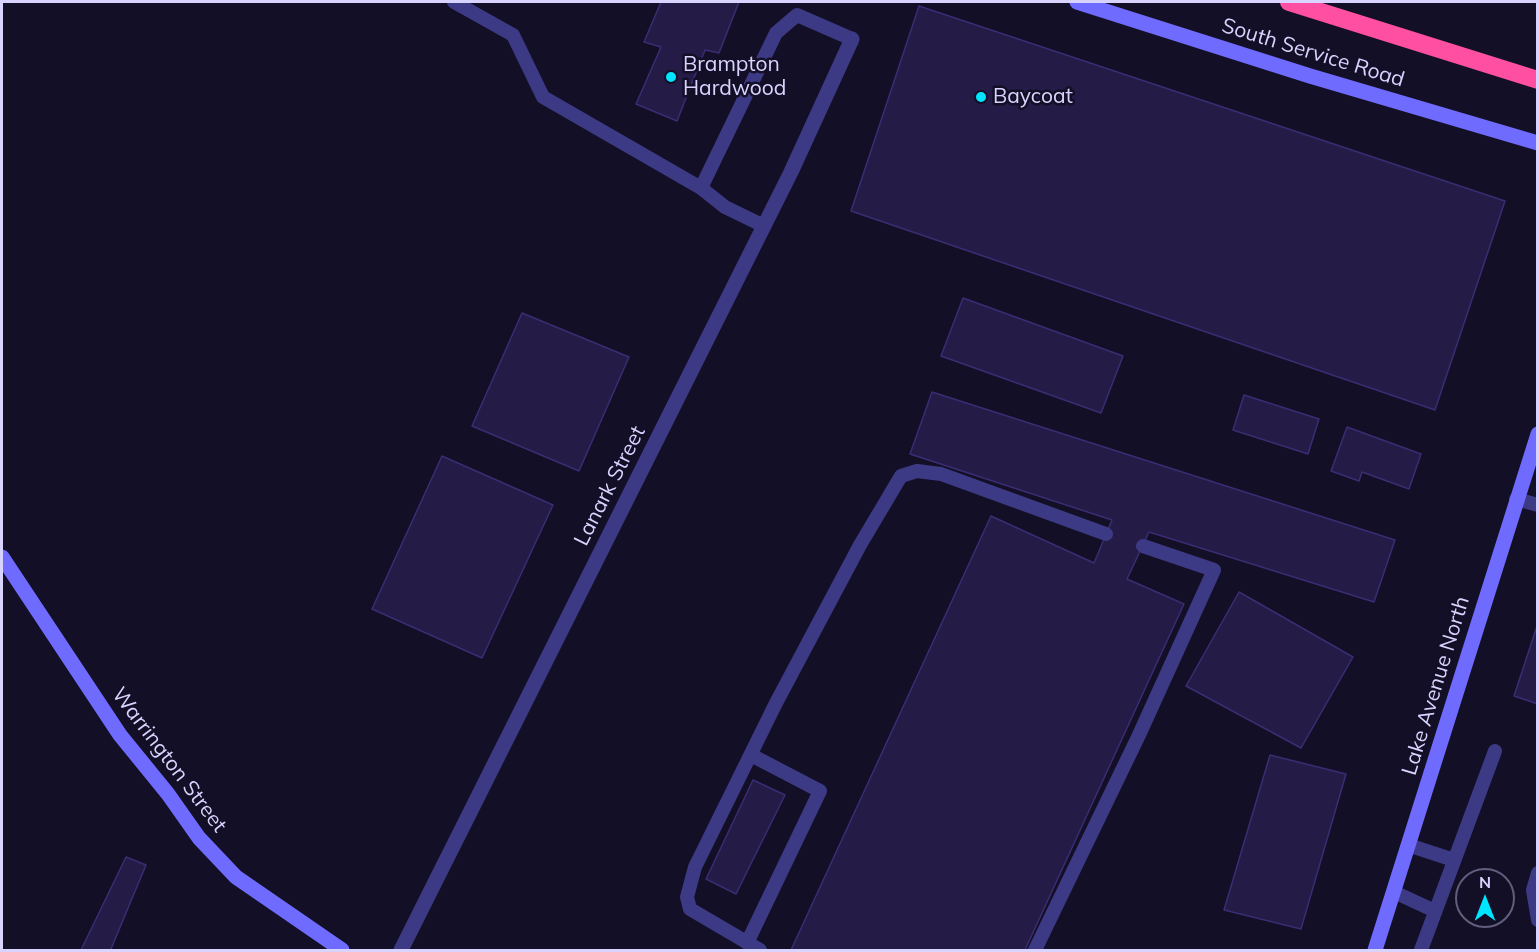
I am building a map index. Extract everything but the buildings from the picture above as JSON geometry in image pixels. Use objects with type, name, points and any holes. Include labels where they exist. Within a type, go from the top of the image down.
[{"type":"highway","points":[[1289,2],[1538,80]]},
{"type":"street","name":"South Service Road","points":[[1077,2],[1310,76],[1538,143]]},
{"type":"street","name":"Lanark Street","points":[[401,951],[764,226],[852,39]]},
{"type":"street","name":"Lake Avenue North","points":[[1375,951],[1538,434]]},
{"type":"street","name":"Warrington Street","points":[[3,561],[120,735],[168,794],[199,838],[236,877],[342,951]]},
{"type":"lane","points":[[454,2],[513,35],[543,97],[701,188],[725,207],[764,226]]},
{"type":"lane","points":[[701,188],[776,33],[796,15],[852,39]]},
{"type":"lane","points":[[760,951],[690,909],[687,897],[695,867],[860,545],[901,477],[917,471],[941,474],[1106,534]]},
{"type":"lane","points":[[1516,499],[1538,505]]},
{"type":"lane","points":[[1035,951],[1139,735],[1214,570],[1143,546]]},
{"type":"lane","points":[[1424,950],[1435,911],[1495,751]]},
{"type":"lane","points":[[747,943],[820,791],[751,755]]},
{"type":"lane","points":[[1408,845],[1454,860]]},
{"type":"lane","points":[[1538,873],[1533,890],[1538,920]]},
{"type":"lane","points":[[1394,892],[1435,911]]},
{"type":"place","name":"Brampton Hardwood","points":[[671,77]]},
{"type":"place","name":"Baycoat","points":[[981,97]]}]
